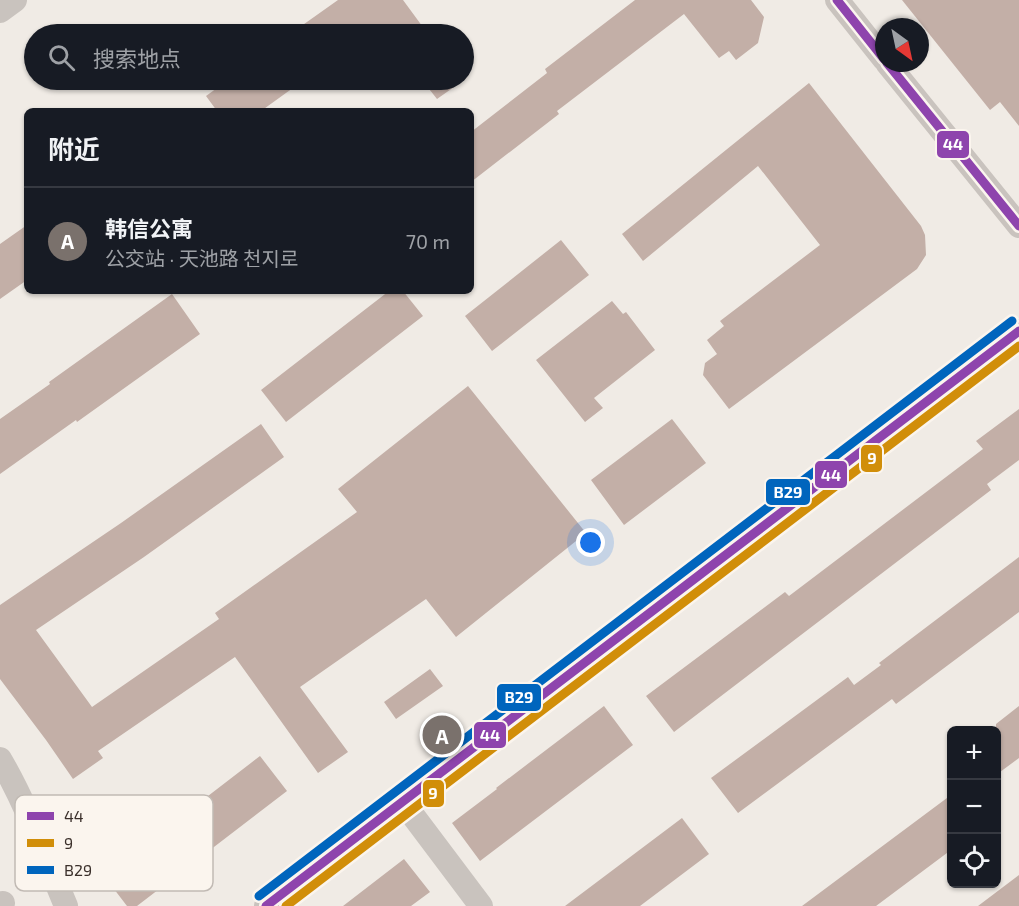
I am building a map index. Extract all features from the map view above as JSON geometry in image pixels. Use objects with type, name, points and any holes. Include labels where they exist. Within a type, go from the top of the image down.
[{"type":"street","points":[[0,11],[15,0]]},
{"type":"street","points":[[837,0],[875,48]]},
{"type":"street","points":[[895,72],[1019,226]]},
{"type":"street","points":[[266,906],[1019,331]]},
{"type":"street","points":[[0,759],[19,795]]},
{"type":"street","points":[[402,801],[481,906]]},
{"type":"street","points":[[60,891],[66,906]]},
{"type":"building","points":[[338,0],[403,0],[421,24],[304,24]]},
{"type":"building","points":[[635,0],[751,0],[764,17],[758,43],[736,60],[729,51],[719,58],[684,14],[557,111],[559,114],[474,180],[474,130],[547,73],[545,69]]},
{"type":"building","points":[[902,0],[1019,0],[1019,126],[1000,102],[990,110],[929,34],[929,18],[916,18]]},
{"type":"building","points":[[809,83],[921,226],[925,235],[926,255],[917,269],[729,409],[703,375],[705,363],[717,354],[707,340],[724,326],[720,321],[820,245],[758,166],[643,261],[622,234]]},
{"type":"building","points":[[214,90],[290,90],[265,108],[215,108],[206,96]]},
{"type":"building","points":[[430,90],[450,90],[437,99]]},
{"type":"building","points":[[24,227],[24,282],[0,299],[0,244]]},
{"type":"building","points":[[561,240],[589,275],[492,351],[465,316]]},
{"type":"building","points":[[172,294],[200,334],[0,474],[0,419]]},
{"type":"building","points":[[385,294],[405,294],[423,316],[286,422],[261,390]]},
{"type":"building","points":[[612,301],[623,314],[626,312],[655,350],[594,398],[603,408],[585,422],[536,360]]},
{"type":"building","points":[[468,386],[586,533],[456,637],[426,599],[300,687],[348,752],[318,773],[235,657],[98,751],[103,758],[73,779],[0,679],[0,605],[261,424],[284,457],[144,557],[36,630],[92,707],[219,619],[215,613],[357,512],[338,489]]},
{"type":"building","points":[[1019,409],[1019,460],[987,484],[991,490],[674,732],[646,696],[785,592],[789,596],[983,449],[976,441]]},
{"type":"building","points":[[672,419],[706,463],[624,525],[591,480]]},
{"type":"building","points":[[1019,557],[1019,612],[896,704],[892,699],[738,813],[711,778],[848,677],[854,685],[881,665],[879,663]]},
{"type":"building","points":[[430,669],[443,686],[396,719],[384,702]]},
{"type":"building","points":[[604,706],[633,745],[480,861],[452,823]]},
{"type":"building","points":[[1019,706],[1019,758],[1001,771],[1001,726],[996,726]]},
{"type":"building","points":[[260,756],[287,791],[213,848],[213,795],[209,795]]},
{"type":"building","points":[[947,798],[947,853],[876,906],[802,906]]},
{"type":"building","points":[[682,818],[709,854],[640,906],[565,906]]},
{"type":"building","points":[[404,859],[430,892],[411,906],[343,906]]},
{"type":"building","points":[[1019,875],[1019,906],[978,906]]},
{"type":"building","points":[[116,891],[157,891],[137,906],[127,906]]},
{"type":"transit line","name":"44","points":[[837,0],[875,48]]},
{"type":"transit line","name":"44","points":[[894,72],[1019,226]]},
{"type":"transit line","name":"B29","points":[[259,896],[1012,321]]},
{"type":"transit line","name":"44","points":[[266,906],[1019,331]]},
{"type":"transit line","name":"9","points":[[286,906],[1019,346]]},
{"type":"place","name":"韩信公寓","points":[[442,735]]}]
